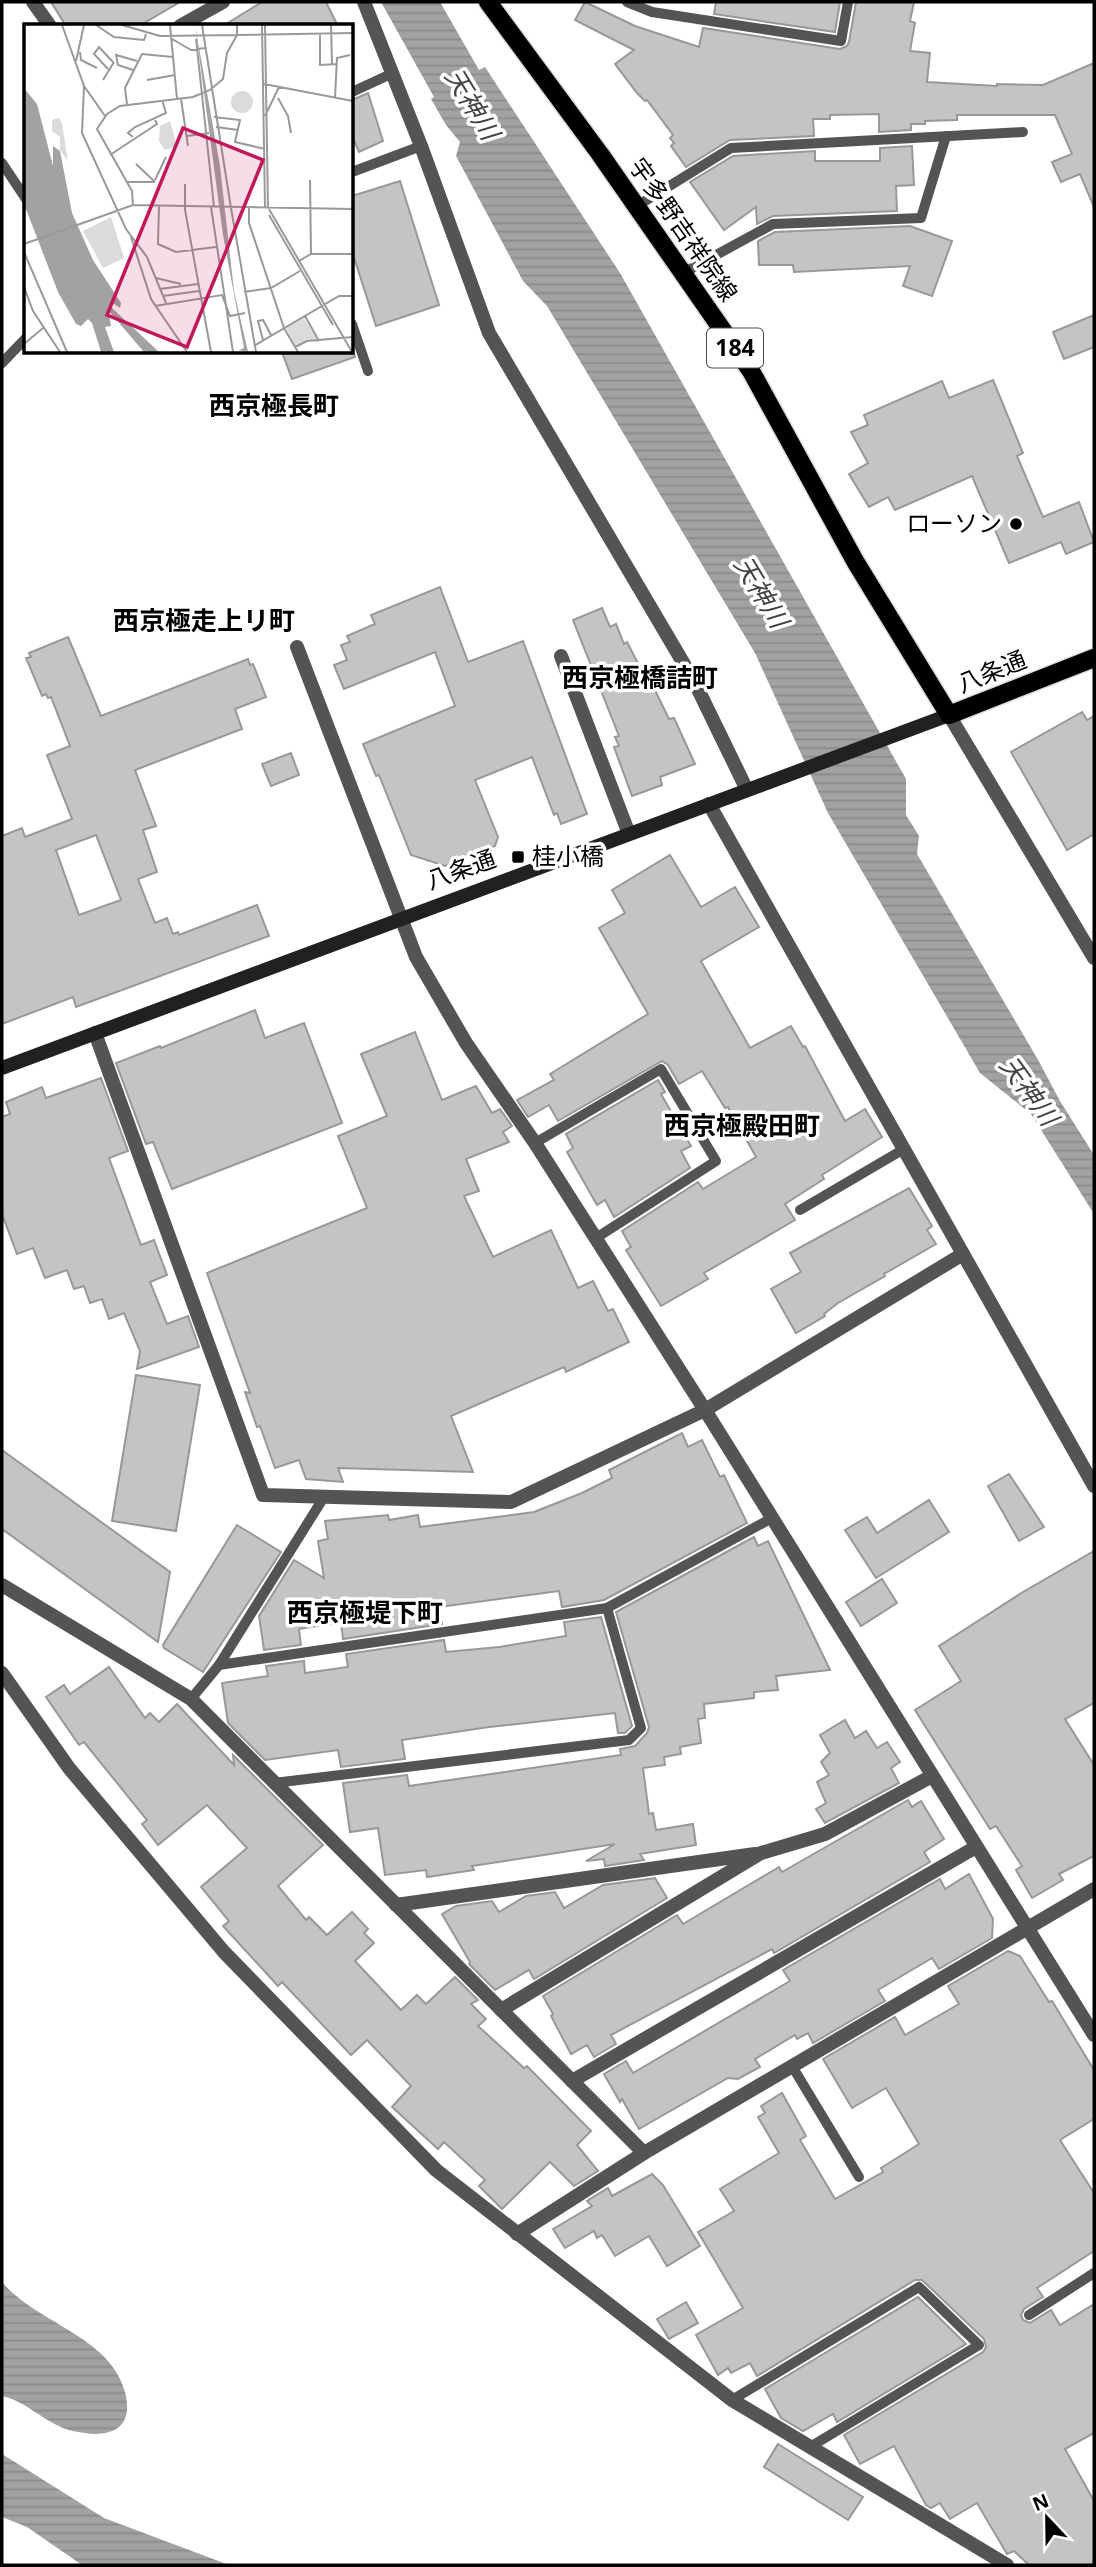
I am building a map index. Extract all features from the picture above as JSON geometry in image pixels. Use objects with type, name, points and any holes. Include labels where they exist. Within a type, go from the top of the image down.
[{"type":"main road","name":"宇多野吉祥院線","points":[[488,2],[637,206],[751,371],[855,561],[949,715]]},
{"type":"main road","name":"八条通","points":[[2,1068],[949,715],[1094,657]]},
{"type":"street","points":[[33,2],[49,24]]},
{"type":"street","points":[[184,24],[223,2]]},
{"type":"street","points":[[364,2],[421,146],[489,333],[694,681],[747,790]]},
{"type":"street","points":[[296,647],[416,957],[466,1043],[535,1143],[705,1410],[1094,2035]]},
{"type":"street","points":[[561,656],[629,834]]},
{"type":"street","points":[[949,715],[1094,958]]},
{"type":"street","points":[[709,804],[1094,1486]]},
{"type":"street","points":[[95,1033],[263,1495],[511,1503],[705,1410],[963,1254]]},
{"type":"street","points":[[2,1585],[191,1699],[644,2153]]},
{"type":"street","points":[[2,1673],[69,1768],[223,1952],[436,2170],[732,2400],[1007,2565]]},
{"type":"street","points":[[396,1905],[761,1853],[825,1834],[932,1776]]},
{"type":"street","points":[[572,2081],[976,1847]]},
{"type":"street","points":[[501,2010],[761,1853]]},
{"type":"street","points":[[517,2234],[644,2153],[1094,1889]]},
{"type":"lane","points":[[627,2],[652,12],[841,41],[848,2]]},
{"type":"lane","points":[[354,91],[393,73]]},
{"type":"lane","points":[[637,206],[731,148],[1023,132]]},
{"type":"lane","points":[[683,273],[773,224],[921,218],[946,136]]},
{"type":"lane","points":[[354,171],[421,146]]},
{"type":"lane","points":[[2,163],[24,196]]},
{"type":"lane","points":[[354,330],[368,371]]},
{"type":"lane","points":[[2,363],[24,340]]},
{"type":"lane","points":[[535,1143],[661,1069],[716,1161],[596,1238]]},
{"type":"lane","points":[[800,1210],[904,1149]]},
{"type":"lane","points":[[191,1699],[219,1665],[324,1497]]},
{"type":"lane","points":[[219,1665],[607,1608],[772,1518]]},
{"type":"lane","points":[[274,1783],[629,1740],[641,1727],[607,1608]]},
{"type":"lane","points":[[792,2066],[859,2177]]},
{"type":"lane","points":[[1029,2315],[1094,2273]]},
{"type":"lane","points":[[732,2400],[919,2287],[979,2345],[810,2446]]},
{"type":"water","name":"天神川","points":[[381,2],[440,2],[479,70],[485,67],[620,273],[906,779],[906,815],[919,836],[917,854],[1094,1155],[1094,1214],[1031,1114],[980,1073],[828,813],[755,653],[547,306],[523,281],[456,156],[460,142],[446,125],[431,99],[434,97]]},
{"type":"water","points":[[2,2282],[17,2297],[91,2345],[106,2359],[119,2376],[126,2396],[127,2412],[120,2426],[113,2431],[99,2434],[72,2431],[2,2396]]},
{"type":"water","points":[[2,2454],[104,2518],[229,2565],[82,2565],[27,2527],[2,2517]]},
{"type":"building","points":[[51,2],[180,2],[142,24],[65,24]]},
{"type":"building","points":[[262,2],[326,2],[337,24],[226,24]]},
{"type":"building","points":[[585,2],[635,26],[699,47],[703,28],[840,49],[849,42],[856,2],[914,2],[910,21],[915,23],[910,51],[930,53],[927,82],[997,86],[1043,85],[1094,63],[1094,207],[1080,174],[1061,182],[1052,162],[1072,154],[1055,115],[957,115],[957,120],[925,121],[925,124],[911,124],[911,130],[879,132],[879,114],[830,115],[830,119],[813,119],[814,136],[730,140],[686,167],[671,146],[674,143],[670,138],[673,135],[615,64],[634,50],[575,20]]},
{"type":"building","points":[[716,2],[840,2],[835,32],[714,14]]},
{"type":"building","points":[[368,93],[383,141],[359,152],[354,141],[354,99]]},
{"type":"building","points":[[912,146],[914,185],[896,186],[897,211],[773,216],[757,224],[756,207],[724,230],[690,182],[733,156],[815,151],[815,161],[880,161],[880,148]]},
{"type":"building","points":[[400,181],[439,305],[376,326],[354,257],[354,195]]},
{"type":"building","points":[[910,226],[952,241],[932,296],[903,286],[910,266],[794,272],[793,265],[759,265],[758,241],[775,232]]},
{"type":"building","points":[[1094,315],[1094,347],[1064,359],[1053,332]]},
{"type":"building","points":[[283,354],[354,354],[355,357],[292,379]]},
{"type":"building","points":[[993,380],[1023,453],[1017,456],[1043,517],[1079,502],[1094,542],[1066,554],[1061,542],[1009,563],[972,476],[895,510],[888,497],[869,507],[849,474],[868,463],[851,432],[868,425],[864,415],[942,381],[949,398]]},
{"type":"building","points":[[440,587],[468,662],[523,641],[587,814],[561,824],[557,813],[554,815],[532,757],[475,780],[498,837],[495,846],[445,866],[411,855],[379,775],[376,776],[363,744],[455,706],[435,652],[344,689],[334,665],[347,660],[341,645],[350,642],[347,636],[375,624],[371,615]]},
{"type":"building","points":[[602,608],[610,627],[616,624],[624,644],[627,642],[669,719],[674,718],[695,764],[660,777],[662,785],[632,796],[614,747],[619,746],[615,737],[619,736],[573,620]]},
{"type":"building","points":[[68,637],[101,716],[248,659],[250,665],[253,664],[266,697],[235,709],[242,729],[135,770],[156,826],[143,830],[157,872],[138,879],[155,923],[167,918],[173,934],[178,932],[179,935],[257,905],[269,936],[76,1007],[73,997],[2,1024],[2,836],[22,828],[25,837],[72,819],[47,755],[70,746],[51,697],[48,698],[46,694],[42,696],[26,658],[31,657],[29,653]],"holes":[[[96,835],[121,900],[79,915],[56,850]]]},
{"type":"building","points":[[1082,712],[1087,720],[1094,716],[1094,834],[1067,850],[1011,752]]},
{"type":"building","points":[[291,753],[299,775],[271,786],[262,764]]},
{"type":"building","points":[[670,855],[701,907],[735,887],[759,927],[701,961],[750,1048],[791,1026],[803,1047],[805,1046],[845,1121],[865,1109],[882,1137],[822,1175],[824,1179],[785,1204],[795,1220],[704,1273],[708,1279],[661,1306],[626,1250],[631,1247],[622,1231],[698,1182],[703,1189],[756,1157],[728,1107],[725,1108],[702,1071],[679,1084],[668,1065],[662,1061],[558,1121],[549,1105],[528,1117],[517,1100],[554,1080],[550,1074],[648,1014],[599,928],[625,913],[612,890]]},
{"type":"building","points":[[255,1010],[265,1038],[304,1023],[342,1123],[172,1189],[153,1142],[146,1144],[116,1063]]},
{"type":"building","points":[[415,1032],[442,1100],[476,1086],[492,1113],[500,1109],[512,1126],[503,1132],[509,1142],[466,1159],[479,1191],[464,1196],[493,1257],[551,1230],[578,1288],[593,1281],[608,1311],[613,1309],[629,1342],[566,1372],[564,1367],[451,1416],[473,1472],[338,1468],[343,1482],[306,1479],[299,1460],[275,1468],[260,1426],[257,1427],[245,1392],[250,1393],[207,1273],[367,1208],[338,1136],[387,1116],[361,1054]]},
{"type":"building","points":[[101,1078],[128,1151],[109,1158],[141,1245],[154,1240],[167,1275],[150,1282],[167,1324],[188,1316],[199,1347],[137,1369],[140,1351],[124,1313],[109,1319],[102,1299],[90,1303],[84,1286],[74,1289],[67,1270],[45,1278],[33,1248],[17,1254],[2,1214],[2,1117],[10,1114],[6,1102],[42,1087],[46,1098]]},
{"type":"building","points":[[658,1080],[665,1092],[661,1094],[691,1146],[681,1151],[690,1168],[614,1217],[605,1200],[597,1205],[567,1152],[573,1148],[566,1134]]},
{"type":"building","points":[[909,1188],[932,1226],[927,1230],[936,1244],[838,1303],[824,1314],[825,1316],[796,1333],[771,1289],[801,1272],[790,1253]]},
{"type":"building","points":[[136,1375],[200,1385],[176,1531],[112,1521]]},
{"type":"building","points":[[682,1433],[688,1447],[702,1440],[720,1477],[724,1475],[747,1523],[604,1600],[562,1607],[559,1591],[439,1607],[442,1624],[343,1639],[341,1622],[299,1629],[301,1645],[264,1650],[259,1616],[294,1560],[324,1578],[318,1541],[328,1539],[325,1521],[388,1515],[389,1520],[418,1515],[420,1527],[534,1512],[612,1478],[609,1470]]},
{"type":"building","points":[[2,1450],[170,1572],[158,1642],[2,1529]]},
{"type":"building","points":[[1009,1474],[1044,1527],[1019,1541],[988,1486]]},
{"type":"building","points":[[929,1500],[949,1532],[876,1578],[845,1530],[867,1517],[877,1533]]},
{"type":"building","points":[[237,1525],[281,1552],[203,1672],[163,1645]]},
{"type":"building","points":[[754,1537],[758,1546],[768,1541],[830,1670],[776,1676],[778,1690],[754,1692],[754,1698],[704,1704],[705,1718],[698,1719],[701,1743],[680,1747],[681,1754],[664,1757],[665,1765],[643,1768],[649,1814],[653,1813],[656,1830],[693,1824],[696,1845],[640,1854],[644,1860],[605,1866],[604,1859],[586,1861],[615,1844],[472,1866],[474,1870],[427,1877],[426,1870],[385,1875],[378,1828],[350,1832],[343,1783],[407,1775],[409,1786],[621,1755],[620,1749],[635,1746],[649,1727],[616,1612]]},
{"type":"building","points":[[1094,1551],[1094,1703],[1065,1719],[1094,1765],[1094,1856],[1059,1874],[1063,1880],[1032,1898],[1016,1870],[1022,1866],[996,1826],[990,1829],[915,1710],[961,1681],[939,1646],[1023,1592]]},
{"type":"building","points":[[882,1579],[897,1603],[861,1626],[846,1602]]},
{"type":"building","points":[[601,1617],[632,1726],[625,1733],[618,1733],[615,1713],[489,1727],[402,1740],[405,1759],[341,1767],[338,1750],[265,1760],[228,1723],[222,1683],[268,1676],[266,1666],[304,1661],[305,1673],[348,1667],[346,1654],[444,1640],[446,1652],[499,1647],[566,1636],[564,1622]]},
{"type":"building","points":[[109,1667],[145,1718],[150,1713],[159,1722],[177,1704],[234,1765],[233,1755],[323,1845],[278,1886],[306,1920],[309,1917],[327,1935],[352,1912],[368,1929],[364,1933],[374,1943],[355,1961],[401,2010],[417,1995],[426,2004],[455,1977],[478,2000],[471,2004],[486,2019],[478,2026],[524,2068],[527,2066],[591,2131],[577,2145],[598,2171],[574,2186],[550,2162],[502,2209],[479,2186],[485,2180],[444,2142],[438,2149],[392,2107],[411,2086],[367,2040],[351,2055],[282,1982],[278,1986],[223,1926],[229,1921],[201,1887],[247,1848],[207,1805],[158,1845],[142,1824],[147,1820],[84,1742],[79,1745],[46,1697],[64,1685],[70,1694]]},
{"type":"building","points":[[845,1720],[855,1738],[866,1731],[877,1748],[887,1742],[900,1762],[891,1768],[899,1783],[825,1823],[816,1809],[826,1803],[817,1782],[829,1775],[821,1762],[830,1753],[820,1735]]},
{"type":"building","points":[[908,1800],[912,1807],[921,1801],[944,1839],[924,1852],[930,1862],[774,1953],[772,1949],[611,2035],[616,2044],[594,2057],[587,2045],[571,2054],[543,1996],[677,1915],[683,1924],[779,1867],[782,1872]]},
{"type":"building","points":[[969,1874],[993,1919],[992,1938],[939,1969],[932,1958],[878,1990],[885,2001],[813,2043],[808,2033],[797,2039],[795,2035],[755,2059],[760,2067],[738,2079],[728,2078],[639,2129],[604,2074],[626,2061],[633,2073],[790,1981],[783,1970],[940,1879],[945,1889]]},
{"type":"building","points":[[655,1878],[667,1898],[534,1979],[529,1970],[495,1990],[469,1964],[442,1914],[456,1906],[492,1901],[499,1912],[526,1896],[555,1892],[564,1908],[603,1885]]},
{"type":"building","points":[[1008,1951],[1020,1956],[1049,2002],[1052,2001],[1094,2070],[1094,2119],[1060,2140],[1094,2193],[1094,2251],[1037,2288],[1043,2297],[1024,2309],[1021,2315],[1023,2320],[1030,2323],[1051,2310],[1060,2325],[1094,2304],[1094,2433],[1065,2449],[1094,2501],[1094,2565],[1029,2565],[1014,2551],[1007,2554],[977,2503],[950,2519],[940,2503],[931,2508],[926,2505],[894,2446],[860,2464],[844,2435],[983,2352],[986,2347],[984,2339],[922,2280],[915,2280],[757,2376],[750,2363],[731,2373],[728,2368],[718,2375],[696,2335],[743,2308],[698,2232],[734,2211],[720,2189],[779,2153],[758,2117],[765,2113],[761,2106],[782,2093],[806,2136],[800,2140],[835,2199],[883,2172],[881,2168],[919,2144],[886,2088],[852,2108],[823,2059],[895,2017],[905,2035],[959,2004],[948,1986]]},
{"type":"building","points":[[652,2174],[663,2185],[700,2246],[667,2266],[649,2236],[615,2256],[602,2235],[597,2238],[594,2231],[565,2248],[553,2229],[592,2206],[587,2201],[608,2188],[612,2196]]},
{"type":"building","points":[[918,2297],[966,2344],[837,2422],[833,2414],[803,2431],[781,2418],[765,2389]]},
{"type":"building","points":[[686,2302],[698,2323],[669,2339],[657,2319]]},
{"type":"building","points":[[778,2444],[863,2497],[848,2520],[764,2467]]},
{"type":"place","name":"ローソン","points":[[1016,524]]},
{"type":"place","name":"桂小橋","points":[[518,857]]},
{"type":"district","name":"西京極長町","points":[[274,406]]},
{"type":"district","name":"西京極走上リ町","points":[[204,621]]},
{"type":"district","name":"西京極橋詰町","points":[[640,678]]},
{"type":"district","name":"西京極殿田町","points":[[742,1126]]},
{"type":"district","name":"西京極堤下町","points":[[365,1613]]}]
